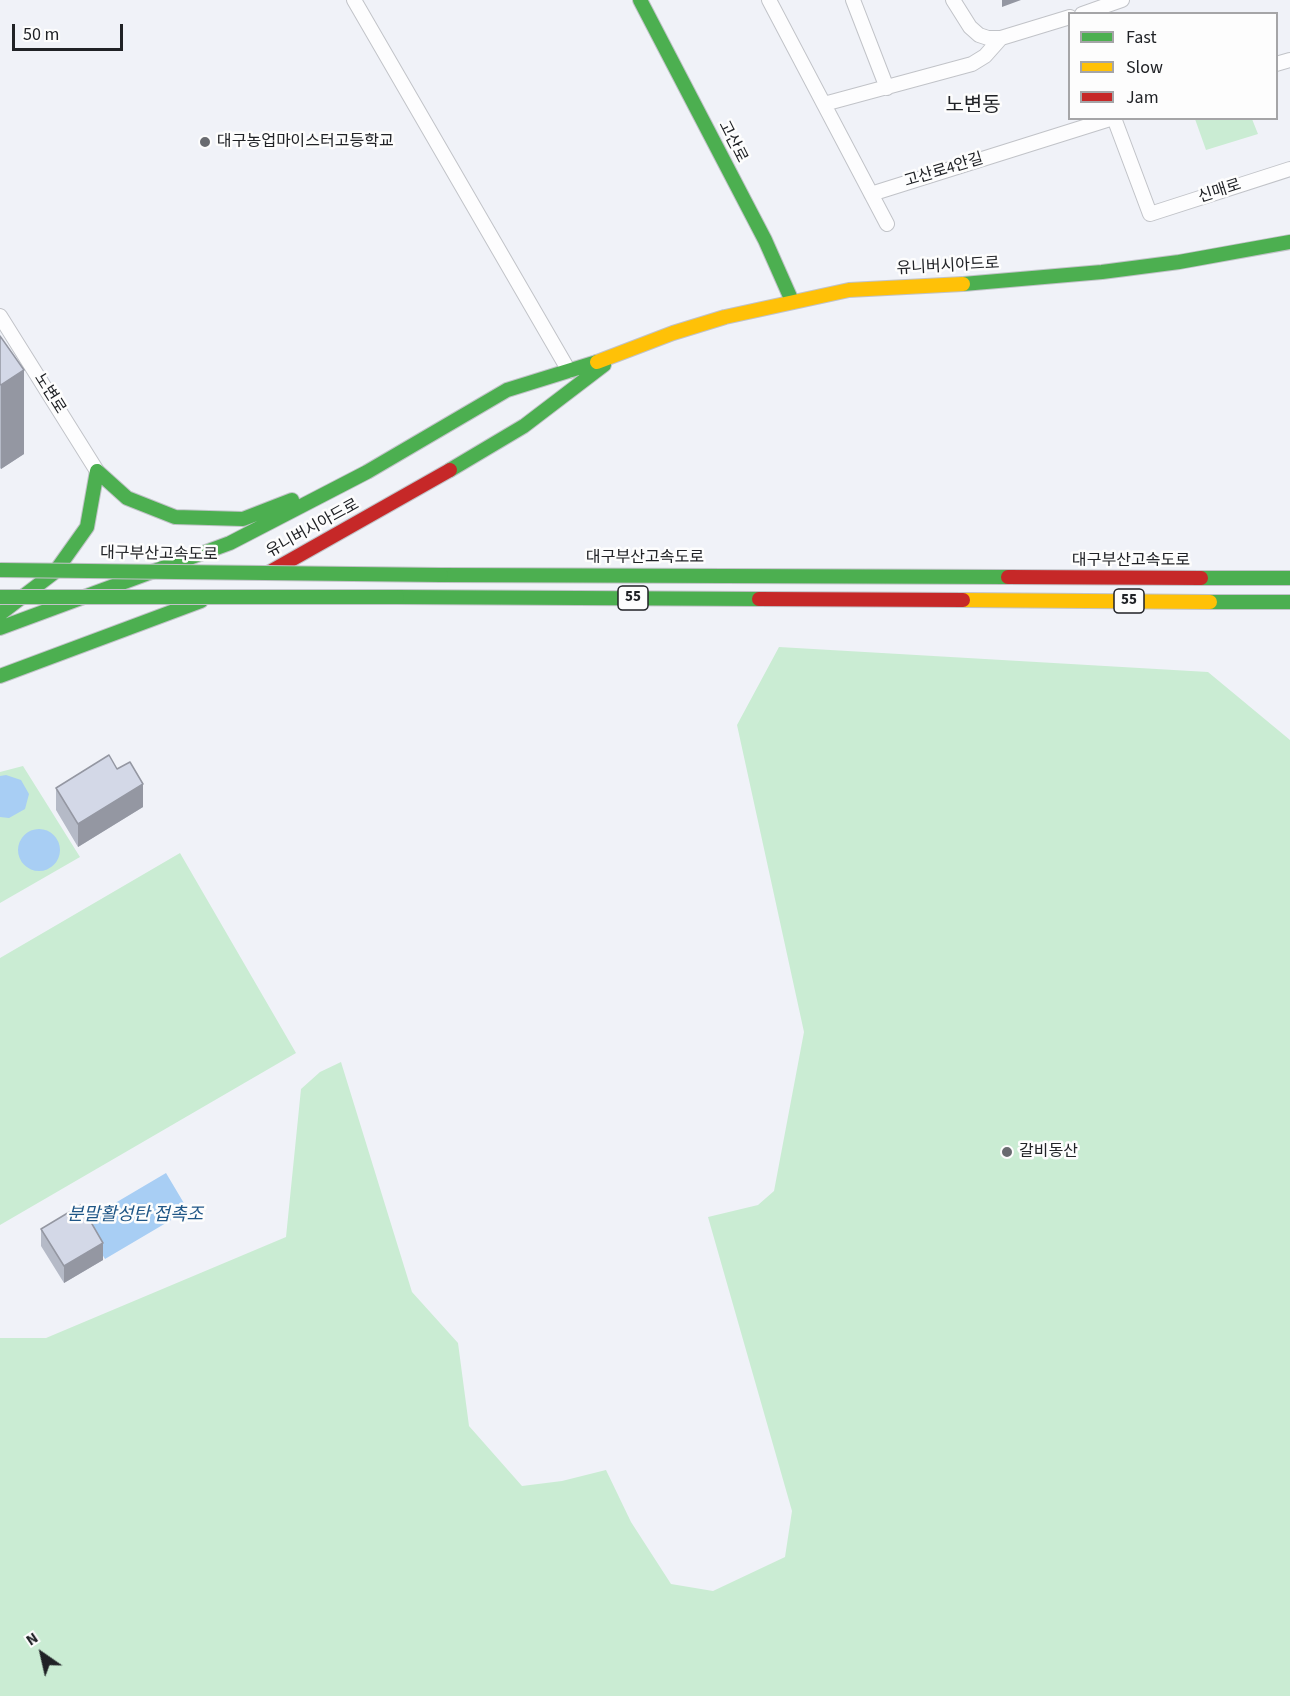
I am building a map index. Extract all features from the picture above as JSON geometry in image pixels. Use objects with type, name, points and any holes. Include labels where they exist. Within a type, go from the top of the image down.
[{"type":"main road","name":"고산로","points":[[640,0],[765,240],[792,301]]},
{"type":"main road","name":"유니버시아드로","points":[[0,628],[230,543],[367,472],[507,390],[615,357],[673,333],[792,301],[849,290],[1029,280],[1179,262],[1290,242]]},
{"type":"main road","name":"유니버시아드로","points":[[0,676],[250,583],[391,505],[524,426],[615,357]]},
{"type":"main road","points":[[97,471],[127,498],[176,518],[243,519],[367,472]]},
{"type":"main road","points":[[0,614],[55,572],[87,527],[97,471]]},
{"type":"main road","name":"대구부산고속도로","points":[[0,570],[441,575],[1290,578]]},
{"type":"main road","name":"55","points":[[0,597],[1290,602]]},
{"type":"street","points":[[354,0],[569,371]]},
{"type":"street","points":[[769,0],[887,224]]},
{"type":"street","points":[[853,0],[887,88]]},
{"type":"street","points":[[953,0],[960,14],[979,35],[1001,38],[1068,18]]},
{"type":"street","points":[[1088,12],[1122,0]]},
{"type":"street","points":[[824,104],[972,64],[985,56],[1001,38]]},
{"type":"street","name":"고산로4안길","points":[[871,194],[1108,120]]},
{"type":"street","name":"고산로4안길","points":[[1115,120],[1150,214]]},
{"type":"street","name":"신매로","points":[[1150,214],[1290,169]]},
{"type":"street","name":"노변로","points":[[0,316],[97,471]]},
{"type":"green space","points":[[1195,120],[1252,120],[1258,134],[1206,150]]},
{"type":"green space","points":[[779,647],[1208,672],[1290,740],[1290,1696],[0,1696],[0,1338],[46,1338],[286,1237],[301,1089],[320,1072],[341,1062],[412,1292],[458,1343],[469,1426],[522,1486],[562,1481],[606,1470],[631,1522],[671,1584],[713,1591],[785,1557],[792,1511],[708,1217],[758,1205],[774,1191],[804,1032],[737,725]]},
{"type":"green space","points":[[23,766],[80,857],[0,903],[0,772]]},
{"type":"green space","points":[[180,853],[296,1053],[0,1225],[0,958]]},
{"type":"water","points":[[6,775],[21,780],[29,794],[25,809],[9,818],[0,817],[0,776]]},
{"type":"water","points":[[39,829],[47,830],[54,835],[59,842],[59,858],[54,865],[47,870],[39,871],[31,870],[24,865],[19,858],[18,850],[19,842],[24,835],[31,830]]},
{"type":"water","name":"분말활성탄 접촉조","points":[[166,1173],[188,1210],[105,1259],[83,1222]]},
{"type":"building","points":[[0,336],[24,370],[1,385],[0,384]]},
{"type":"building","points":[[109,755],[117,769],[130,762],[143,784],[78,824],[56,788]]},
{"type":"building","points":[[81,1205],[103,1243],[64,1266],[41,1229]]},
{"type":"traffic: fast","points":[[640,0],[765,240],[792,301]]},
{"type":"traffic: fast","points":[[963,284],[1102,272],[1179,262],[1290,242]]},
{"type":"traffic: fast","points":[[0,628],[230,543],[367,472],[507,390],[597,362]]},
{"type":"traffic: fast","points":[[450,470],[524,426],[604,365]]},
{"type":"traffic: fast","points":[[0,614],[55,572],[87,527],[97,471],[127,498],[175,517],[243,519],[292,500]]},
{"type":"traffic: fast","points":[[0,570],[441,575]]},
{"type":"traffic: fast","points":[[441,575],[1008,577]]},
{"type":"traffic: fast","points":[[1201,578],[1290,578]]},
{"type":"traffic: fast","points":[[0,597],[397,597]]},
{"type":"traffic: fast","points":[[397,597],[759,599]]},
{"type":"traffic: fast","points":[[0,676],[201,601]]},
{"type":"traffic: fast","points":[[1210,602],[1290,602]]},
{"type":"traffic: slow","points":[[597,362],[673,333],[725,317],[849,290],[963,284]]},
{"type":"traffic: slow","points":[[963,600],[1210,602]]},
{"type":"traffic: jam","points":[[268,573],[450,470]]},
{"type":"traffic: jam","points":[[1008,577],[1201,578]]},
{"type":"traffic: jam","points":[[759,599],[963,600]]},
{"type":"place","name":"대구농업마이스터고등학교","points":[[205,142]]},
{"type":"place","name":"갈비동산","points":[[1007,1152]]},
{"type":"district","name":"노변동","points":[[973,107]]}]
